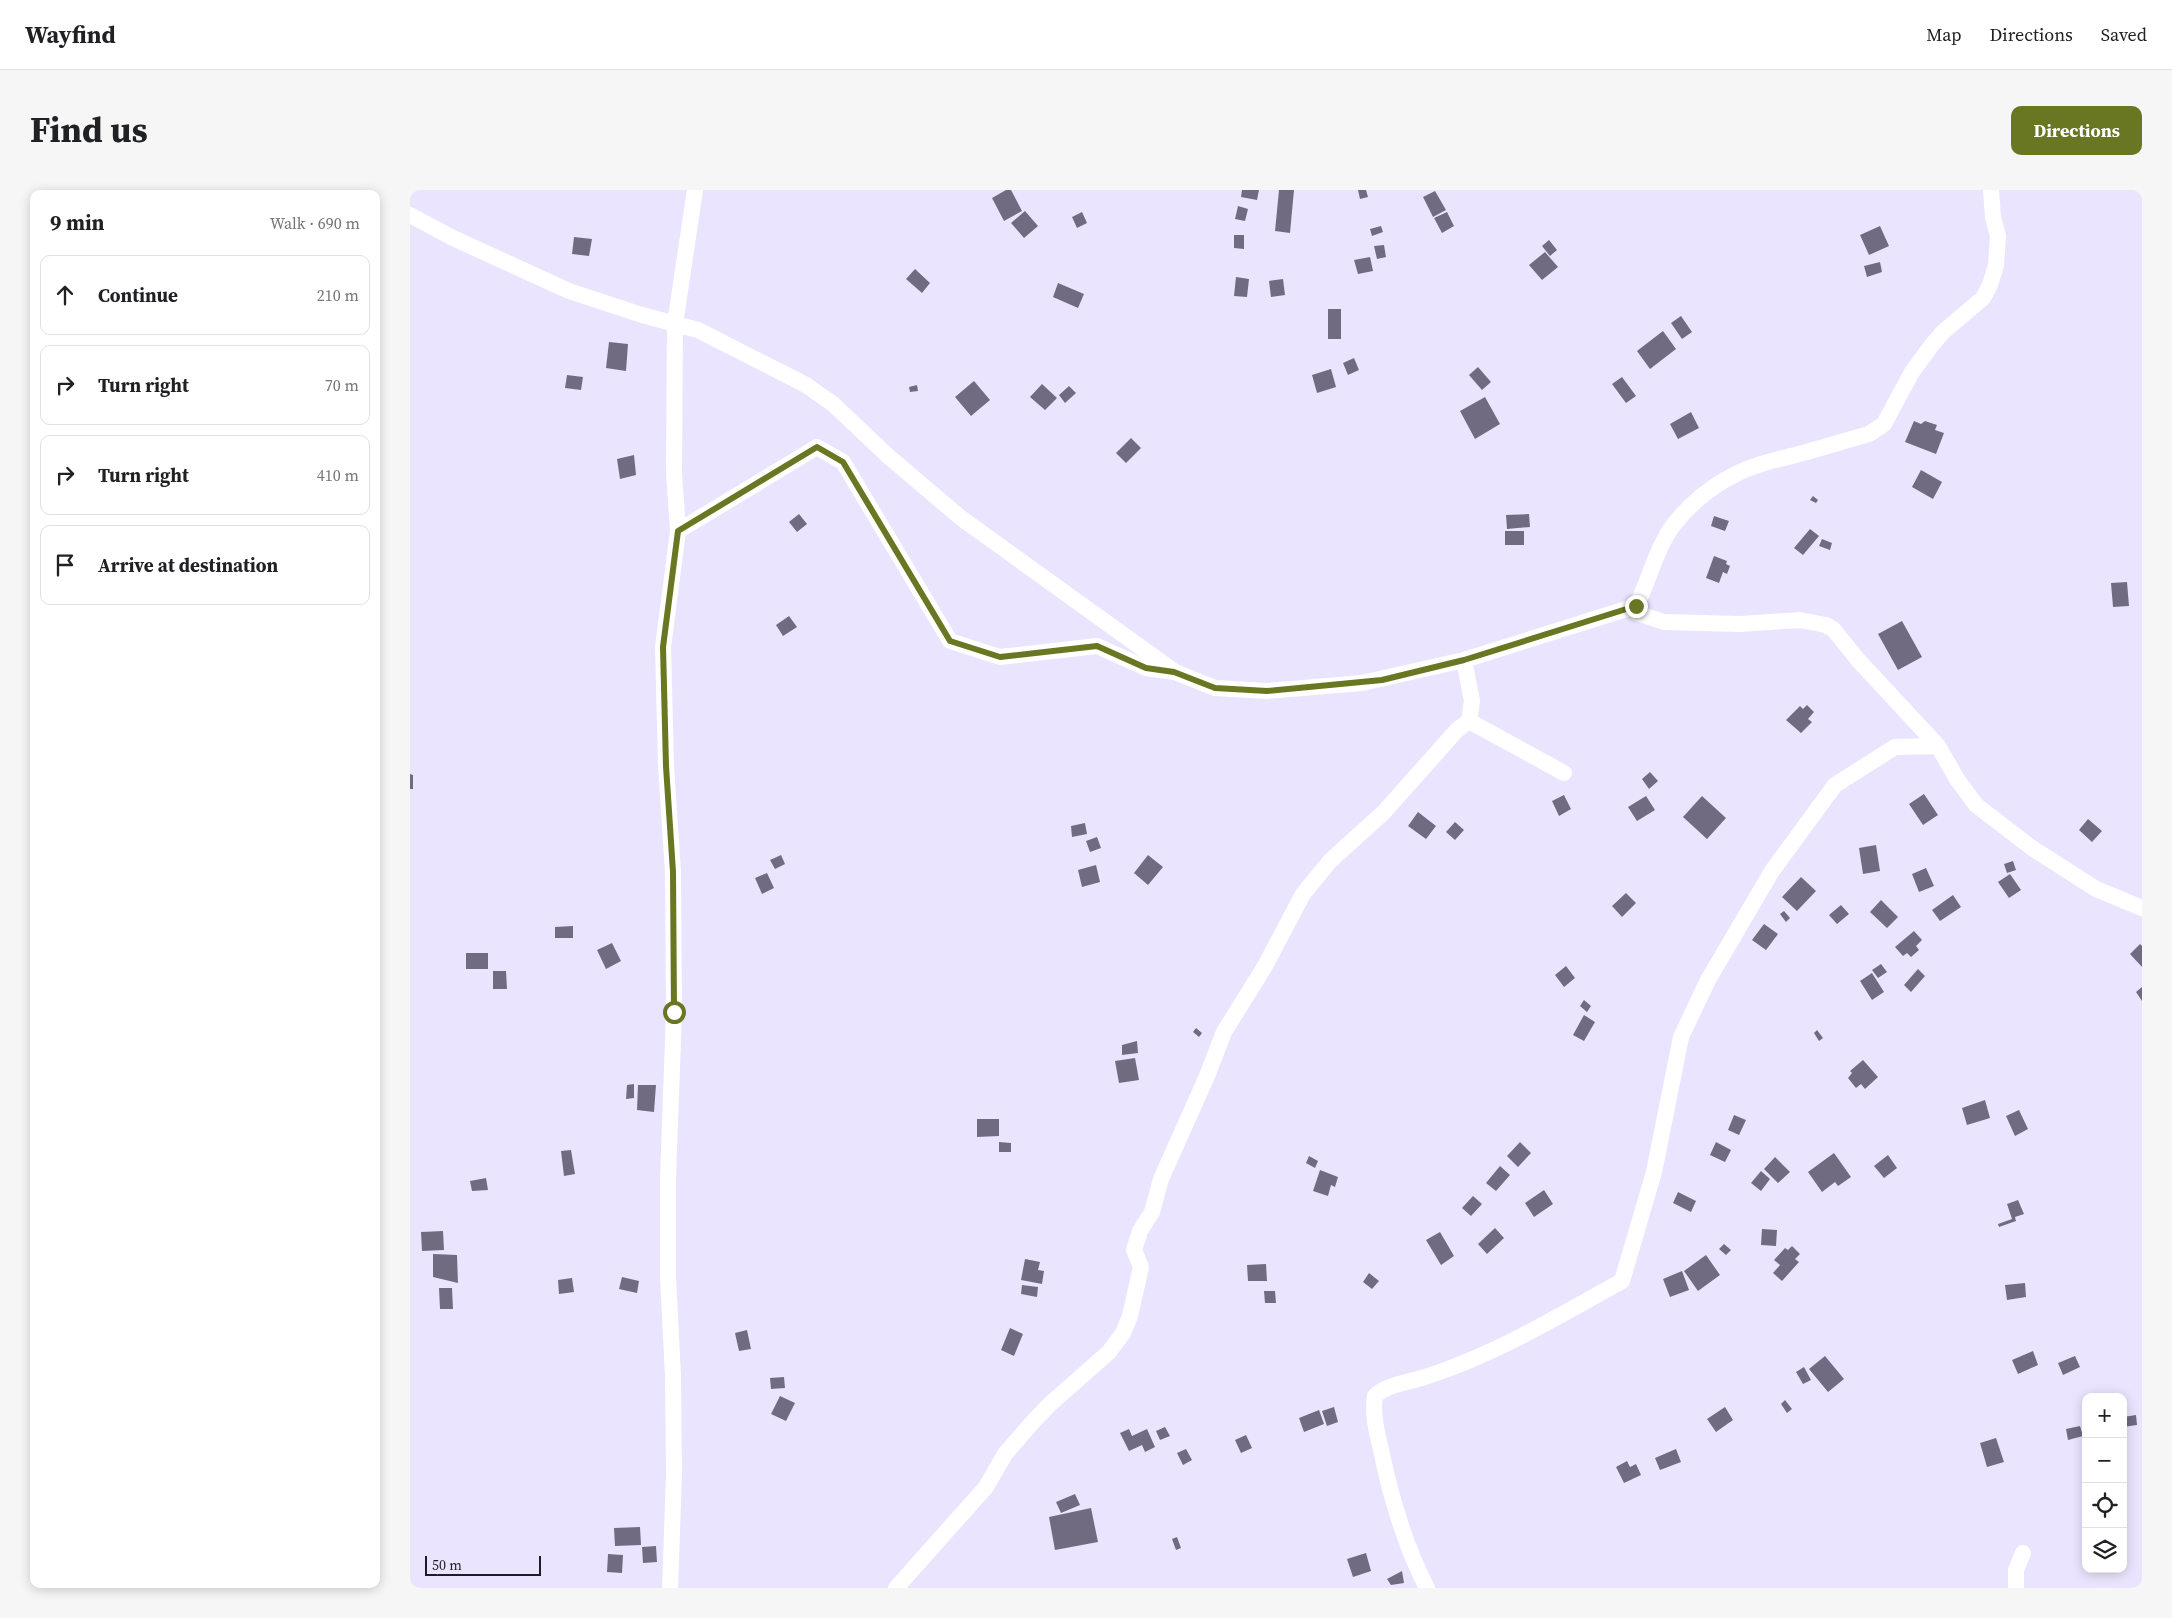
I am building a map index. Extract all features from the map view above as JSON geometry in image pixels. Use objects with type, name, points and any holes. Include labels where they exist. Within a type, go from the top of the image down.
[{"type":"street","points":[[670,1588],[674,1475],[673,1376],[668,1277],[668,1179],[674,1012],[673,872],[666,766],[663,647],[678,531],[674,472],[675,324],[695,190]]},
{"type":"street","points":[[1991,190],[1993,217],[1998,236],[1996,265],[1990,285],[1983,298],[1943,332],[1931,346],[1912,372],[1884,424],[1869,434],[1759,464],[1733,475],[1694,502],[1675,523],[1662,543],[1647,586],[1636,606],[1637,613],[1664,622],[1740,624],[1800,620],[1826,625],[1833,629],[1859,661],[1938,746],[1957,779],[1976,804],[2032,848],[2096,889],[2142,908]]},
{"type":"street","points":[[410,215],[453,238],[569,291],[642,315],[698,330],[806,385],[833,404],[888,456],[960,518],[1174,672]]},
{"type":"street","points":[[678,531],[817,447],[843,462],[950,641],[1000,657],[1097,646],[1146,668],[1174,672],[1215,688],[1267,691],[1362,683],[1464,660],[1636,606]]},
{"type":"street","points":[[896,1588],[986,1487],[1006,1454],[1031,1424],[1050,1404],[1109,1352],[1123,1333],[1130,1316],[1142,1267],[1134,1250],[1140,1231],[1152,1212],[1161,1179],[1207,1076],[1224,1032],[1265,966],[1303,894],[1330,861],[1384,812],[1457,730],[1469,721],[1472,701],[1471,688],[1464,660]]},
{"type":"street","points":[[1469,721],[1564,773]]},
{"type":"street","points":[[1427,1588],[1417,1570],[1401,1528],[1389,1488],[1378,1434],[1375,1396],[1388,1388],[1459,1366],[1485,1354],[1622,1281],[1654,1172],[1681,1037],[1708,980],[1772,871],[1835,785],[1895,747],[1938,746]]},
{"type":"street","points":[[2016,1588],[2016,1570],[2023,1553]]},
{"type":"building","points":[[1006,190],[1011,190],[1022,211],[1004,221],[992,198]]},
{"type":"building","points":[[1242,190],[1259,190],[1257,200],[1241,197]]},
{"type":"building","points":[[1279,190],[1294,190],[1290,233],[1275,231]]},
{"type":"building","points":[[1358,190],[1366,190],[1368,197],[1360,199]]},
{"type":"building","points":[[1435,191],[1446,210],[1433,217],[1423,197]]},
{"type":"building","points":[[1238,206],[1248,209],[1245,221],[1235,219]]},
{"type":"building","points":[[1025,211],[1038,226],[1024,238],[1011,223]]},
{"type":"building","points":[[1082,212],[1087,223],[1077,228],[1072,217]]},
{"type":"building","points":[[1447,212],[1454,226],[1442,233],[1434,218]]},
{"type":"building","points":[[1381,226],[1383,232],[1372,236],[1370,229]]},
{"type":"building","points":[[1880,226],[1889,246],[1869,255],[1860,235]]},
{"type":"building","points":[[1234,235],[1244,235],[1244,249],[1234,248]]},
{"type":"building","points":[[574,237],[592,239],[589,256],[572,254]]},
{"type":"building","points":[[1549,240],[1557,250],[1550,256],[1542,246]]},
{"type":"building","points":[[1384,245],[1386,257],[1377,259],[1374,246]]},
{"type":"building","points":[[1545,252],[1558,267],[1542,280],[1529,265]]},
{"type":"building","points":[[1370,257],[1373,271],[1358,274],[1354,260]]},
{"type":"building","points":[[1880,262],[1882,272],[1867,277],[1864,266]]},
{"type":"building","points":[[915,269],[930,283],[922,293],[906,279]]},
{"type":"building","points":[[1236,277],[1249,279],[1247,297],[1234,296]]},
{"type":"building","points":[[1283,279],[1285,295],[1271,297],[1269,281]]},
{"type":"building","points":[[1058,283],[1084,294],[1078,308],[1053,297]]},
{"type":"building","points":[[1328,309],[1341,309],[1341,339],[1328,339]]},
{"type":"building","points":[[1681,316],[1692,332],[1682,339],[1671,323]]},
{"type":"building","points":[[1663,331],[1676,349],[1650,369],[1637,351]]},
{"type":"building","points":[[609,342],[628,344],[626,371],[606,368]]},
{"type":"building","points":[[1354,358],[1359,370],[1348,375],[1343,363]]},
{"type":"building","points":[[1478,367],[1491,382],[1482,390],[1469,375]]},
{"type":"building","points":[[1331,369],[1336,387],[1317,393],[1312,375]]},
{"type":"building","points":[[567,375],[583,377],[581,390],[565,388]]},
{"type":"building","points":[[1622,377],[1636,396],[1626,403],[1612,384]]},
{"type":"building","points":[[974,381],[990,400],[971,416],[955,397]]},
{"type":"building","points":[[1042,384],[1057,398],[1045,410],[1030,397]]},
{"type":"building","points":[[917,385],[918,391],[910,392],[909,387]]},
{"type":"building","points":[[1069,386],[1076,393],[1065,403],[1059,395]]},
{"type":"building","points":[[1485,397],[1500,424],[1475,439],[1460,411]]},
{"type":"building","points":[[1691,412],[1699,428],[1678,439],[1670,424]]},
{"type":"building","points":[[1914,421],[1921,424],[1925,421],[1937,425],[1935,430],[1944,433],[1936,454],[1905,442]]},
{"type":"building","points":[[1131,438],[1141,448],[1126,463],[1116,453]]},
{"type":"building","points":[[634,455],[636,475],[620,479],[617,459]]},
{"type":"building","points":[[1921,470],[1942,482],[1933,499],[1912,487]]},
{"type":"building","points":[[1813,496],[1818,500],[1816,503],[1810,500]]},
{"type":"building","points":[[799,514],[807,524],[797,532],[789,522]]},
{"type":"building","points":[[1529,514],[1530,527],[1507,529],[1506,515]]},
{"type":"building","points":[[1714,516],[1729,521],[1725,531],[1711,526]]},
{"type":"building","points":[[1810,529],[1819,536],[1803,555],[1794,548]]},
{"type":"building","points":[[1505,531],[1524,531],[1524,545],[1505,545]]},
{"type":"building","points":[[1822,539],[1832,543],[1830,550],[1819,546]]},
{"type":"building","points":[[1714,556],[1727,561],[1726,564],[1730,566],[1727,574],[1723,572],[1719,583],[1706,578]]},
{"type":"building","points":[[2127,582],[2129,606],[2113,607],[2111,583]]},
{"type":"building","points":[[789,616],[797,627],[783,636],[776,625]]},
{"type":"building","points":[[1902,621],[1922,657],[1898,670],[1878,634]]},
{"type":"building","points":[[1807,705],[1814,712],[1808,719],[1812,722],[1801,733],[1786,720],[1800,706],[1803,709]]},
{"type":"building","points":[[1650,772],[1658,781],[1649,789],[1642,779]]},
{"type":"building","points":[[410,774],[413,775],[413,789],[410,789]]},
{"type":"building","points":[[1924,794],[1938,815],[1923,825],[1909,804]]},
{"type":"building","points":[[1564,795],[1571,809],[1559,816],[1552,801]]},
{"type":"building","points":[[1646,796],[1655,810],[1637,821],[1628,807]]},
{"type":"building","points":[[1702,796],[1726,818],[1707,839],[1683,817]]},
{"type":"building","points":[[1418,812],[1436,826],[1426,839],[1408,826]]},
{"type":"building","points":[[2088,819],[2102,831],[2092,842],[2079,830]]},
{"type":"building","points":[[1455,822],[1464,830],[1455,840],[1446,832]]},
{"type":"building","points":[[1085,823],[1087,834],[1072,837],[1071,826]]},
{"type":"building","points":[[1097,837],[1101,848],[1090,852],[1086,841]]},
{"type":"building","points":[[1876,845],[1880,871],[1863,874],[1859,848]]},
{"type":"building","points":[[781,855],[785,864],[775,869],[770,860]]},
{"type":"building","points":[[1148,855],[1163,867],[1148,885],[1134,873]]},
{"type":"building","points":[[2013,861],[2016,870],[2007,873],[2004,864]]},
{"type":"building","points":[[1096,865],[1100,882],[1082,887],[1078,870]]},
{"type":"building","points":[[1926,868],[1934,886],[1919,892],[1912,874]]},
{"type":"building","points":[[767,873],[774,888],[762,894],[755,878]]},
{"type":"building","points":[[2010,874],[2021,890],[2009,898],[1998,882]]},
{"type":"building","points":[[1801,877],[1816,891],[1797,911],[1782,897]]},
{"type":"building","points":[[1626,893],[1636,903],[1622,917],[1612,906]]},
{"type":"building","points":[[1953,895],[1961,907],[1940,921],[1932,910]]},
{"type":"building","points":[[1881,900],[1898,917],[1887,928],[1870,912]]},
{"type":"building","points":[[1841,905],[1849,914],[1837,924],[1829,915]]},
{"type":"building","points":[[1784,911],[1790,918],[1786,922],[1780,914]]},
{"type":"building","points":[[1764,924],[1778,934],[1766,950],[1752,940]]},
{"type":"building","points":[[573,926],[573,938],[555,938],[555,927]]},
{"type":"building","points":[[1914,931],[1922,940],[1916,946],[1919,950],[1911,957],[1907,953],[1903,956],[1895,947]]},
{"type":"building","points":[[612,943],[621,961],[606,969],[597,950]]},
{"type":"building","points":[[2140,944],[2142,946],[2142,967],[2130,954]]},
{"type":"building","points":[[466,953],[488,953],[488,969],[466,969]]},
{"type":"building","points":[[1881,964],[1887,972],[1878,978],[1872,970]]},
{"type":"building","points":[[1566,966],[1575,978],[1564,987],[1555,975]]},
{"type":"building","points":[[1918,969],[1925,976],[1911,992],[1904,985]]},
{"type":"building","points":[[493,971],[506,971],[507,989],[493,989]]},
{"type":"building","points":[[1872,973],[1884,992],[1872,1000],[1860,981]]},
{"type":"building","points":[[2142,987],[2142,1001],[2136,992]]},
{"type":"building","points":[[1584,1000],[1591,1006],[1587,1012],[1580,1006]]},
{"type":"building","points":[[1584,1015],[1595,1022],[1584,1041],[1573,1035]]},
{"type":"building","points":[[1196,1028],[1202,1033],[1199,1037],[1193,1032]]},
{"type":"building","points":[[1817,1030],[1823,1038],[1819,1041],[1814,1033]]},
{"type":"building","points":[[1137,1041],[1138,1053],[1122,1055],[1122,1045]]},
{"type":"building","points":[[1135,1058],[1139,1080],[1119,1083],[1115,1061]]},
{"type":"building","points":[[1863,1060],[1878,1077],[1865,1089],[1861,1084],[1856,1088],[1848,1078],[1852,1073],[1850,1071]]},
{"type":"building","points":[[634,1084],[634,1098],[626,1099],[627,1085]]},
{"type":"building","points":[[638,1085],[656,1085],[654,1112],[637,1110]]},
{"type":"building","points":[[1985,1100],[1990,1118],[1967,1125],[1962,1108]]},
{"type":"building","points":[[2019,1110],[2028,1129],[2015,1136],[2006,1116]]},
{"type":"building","points":[[1734,1115],[1746,1120],[1739,1135],[1728,1130]]},
{"type":"building","points":[[977,1119],[999,1119],[999,1136],[977,1137]]},
{"type":"building","points":[[999,1142],[1011,1143],[1011,1152],[999,1152]]},
{"type":"building","points":[[1520,1142],[1531,1153],[1518,1167],[1507,1156]]},
{"type":"building","points":[[1716,1142],[1731,1150],[1725,1162],[1710,1155]]},
{"type":"building","points":[[571,1150],[575,1174],[564,1176],[561,1151]]},
{"type":"building","points":[[1834,1153],[1851,1177],[1838,1186],[1835,1182],[1822,1192],[1808,1172]]},
{"type":"building","points":[[1888,1155],[1897,1168],[1884,1178],[1874,1166]]},
{"type":"building","points":[[1309,1156],[1318,1161],[1315,1168],[1306,1163]]},
{"type":"building","points":[[1775,1157],[1790,1172],[1778,1183],[1764,1169]]},
{"type":"building","points":[[1500,1166],[1510,1175],[1496,1191],[1486,1183]]},
{"type":"building","points":[[1320,1170],[1338,1177],[1335,1187],[1331,1185],[1328,1196],[1313,1191]]},
{"type":"building","points":[[1761,1171],[1770,1179],[1761,1191],[1751,1183]]},
{"type":"building","points":[[486,1178],[488,1190],[472,1191],[470,1181]]},
{"type":"building","points":[[1544,1190],[1553,1204],[1534,1217],[1525,1203]]},
{"type":"building","points":[[1678,1192],[1696,1201],[1691,1212],[1673,1203]]},
{"type":"building","points":[[1473,1196],[1482,1204],[1471,1216],[1462,1208]]},
{"type":"building","points":[[2018,1200],[2024,1214],[2015,1217],[2016,1221],[1999,1227],[1998,1224],[2012,1219],[2007,1204]]},
{"type":"building","points":[[1495,1228],[1504,1238],[1487,1254],[1478,1244]]},
{"type":"building","points":[[1762,1229],[1777,1230],[1776,1246],[1761,1245]]},
{"type":"building","points":[[443,1231],[444,1250],[422,1251],[421,1232]]},
{"type":"building","points":[[1440,1232],[1454,1256],[1441,1265],[1426,1240]]},
{"type":"building","points":[[1724,1244],[1731,1250],[1726,1255],[1719,1249]]},
{"type":"building","points":[[1792,1246],[1800,1254],[1795,1259],[1799,1262],[1782,1281],[1773,1273],[1780,1265],[1774,1260],[1785,1248],[1788,1250]]},
{"type":"building","points":[[433,1254],[457,1255],[458,1283],[433,1277]]},
{"type":"building","points":[[1706,1255],[1720,1275],[1698,1291],[1684,1271]]},
{"type":"building","points":[[1025,1259],[1040,1262],[1038,1270],[1044,1271],[1042,1284],[1021,1280]]},
{"type":"building","points":[[1266,1264],[1267,1281],[1248,1281],[1247,1265]]},
{"type":"building","points":[[1682,1271],[1689,1290],[1670,1297],[1663,1279]]},
{"type":"building","points":[[1369,1273],[1379,1281],[1372,1289],[1363,1282]]},
{"type":"building","points":[[622,1277],[639,1281],[637,1293],[619,1289]]},
{"type":"building","points":[[572,1278],[574,1292],[559,1294],[558,1280]]},
{"type":"building","points":[[2025,1283],[2026,1297],[2007,1300],[2005,1285]]},
{"type":"building","points":[[1022,1285],[1038,1287],[1037,1297],[1021,1294]]},
{"type":"building","points":[[439,1288],[452,1288],[453,1309],[440,1309]]},
{"type":"building","points":[[1264,1291],[1275,1291],[1276,1303],[1265,1303]]},
{"type":"building","points":[[1010,1328],[1023,1334],[1014,1356],[1001,1350]]},
{"type":"building","points":[[747,1330],[751,1349],[739,1351],[735,1333]]},
{"type":"building","points":[[2033,1351],[2038,1365],[2018,1374],[2012,1360]]},
{"type":"building","points":[[1825,1356],[1844,1379],[1828,1392],[1809,1369]]},
{"type":"building","points":[[2075,1356],[2080,1367],[2063,1375],[2058,1363]]},
{"type":"building","points":[[1804,1367],[1811,1380],[1803,1384],[1796,1372]]},
{"type":"building","points":[[784,1377],[785,1388],[771,1389],[770,1378]]},
{"type":"building","points":[[780,1396],[795,1403],[786,1421],[771,1414]]},
{"type":"building","points":[[1785,1400],[1792,1409],[1787,1413],[1781,1404]]},
{"type":"building","points":[[1334,1407],[1338,1422],[1327,1426],[1322,1411]]},
{"type":"building","points":[[1725,1407],[1733,1420],[1716,1432],[1707,1419]]},
{"type":"building","points":[[1319,1410],[1324,1424],[1304,1432],[1299,1418]]},
{"type":"building","points":[[2136,1415],[2137,1425],[2127,1426],[2127,1416]]},
{"type":"building","points":[[2080,1426],[2082,1436],[2068,1440],[2066,1429]]},
{"type":"building","points":[[1165,1427],[1170,1436],[1160,1440],[1156,1431]]},
{"type":"building","points":[[1129,1429],[1132,1436],[1147,1429],[1155,1447],[1145,1452],[1142,1445],[1129,1451],[1120,1433]]},
{"type":"building","points":[[1246,1435],[1252,1448],[1241,1453],[1235,1440]]},
{"type":"building","points":[[1996,1438],[2004,1462],[1987,1467],[1980,1443]]},
{"type":"building","points":[[1186,1449],[1192,1460],[1183,1465],[1177,1453]]},
{"type":"building","points":[[1676,1449],[1681,1462],[1660,1470],[1655,1458]]},
{"type":"building","points":[[1627,1461],[1630,1467],[1636,1464],[1641,1475],[1624,1483],[1616,1467]]},
{"type":"building","points":[[1075,1494],[1080,1505],[1061,1513],[1056,1502]]},
{"type":"building","points":[[1091,1508],[1098,1542],[1055,1550],[1049,1517]]},
{"type":"building","points":[[640,1527],[641,1545],[615,1546],[614,1528]]},
{"type":"building","points":[[1177,1537],[1181,1548],[1176,1550],[1172,1539]]},
{"type":"building","points":[[656,1546],[657,1562],[643,1563],[642,1547]]},
{"type":"building","points":[[1366,1553],[1371,1571],[1353,1577],[1347,1559]]},
{"type":"building","points":[[608,1554],[623,1555],[622,1573],[607,1572]]},
{"type":"building","points":[[1402,1571],[1404,1583],[1391,1585],[1387,1579]]},
{"type":"route","points":[[674,1012],[673,872],[666,766],[663,647],[678,531],[817,447],[843,462],[950,641],[1000,657],[1097,646],[1146,668],[1174,672],[1215,688],[1267,691],[1382,680],[1464,660],[1636,606]]}]
